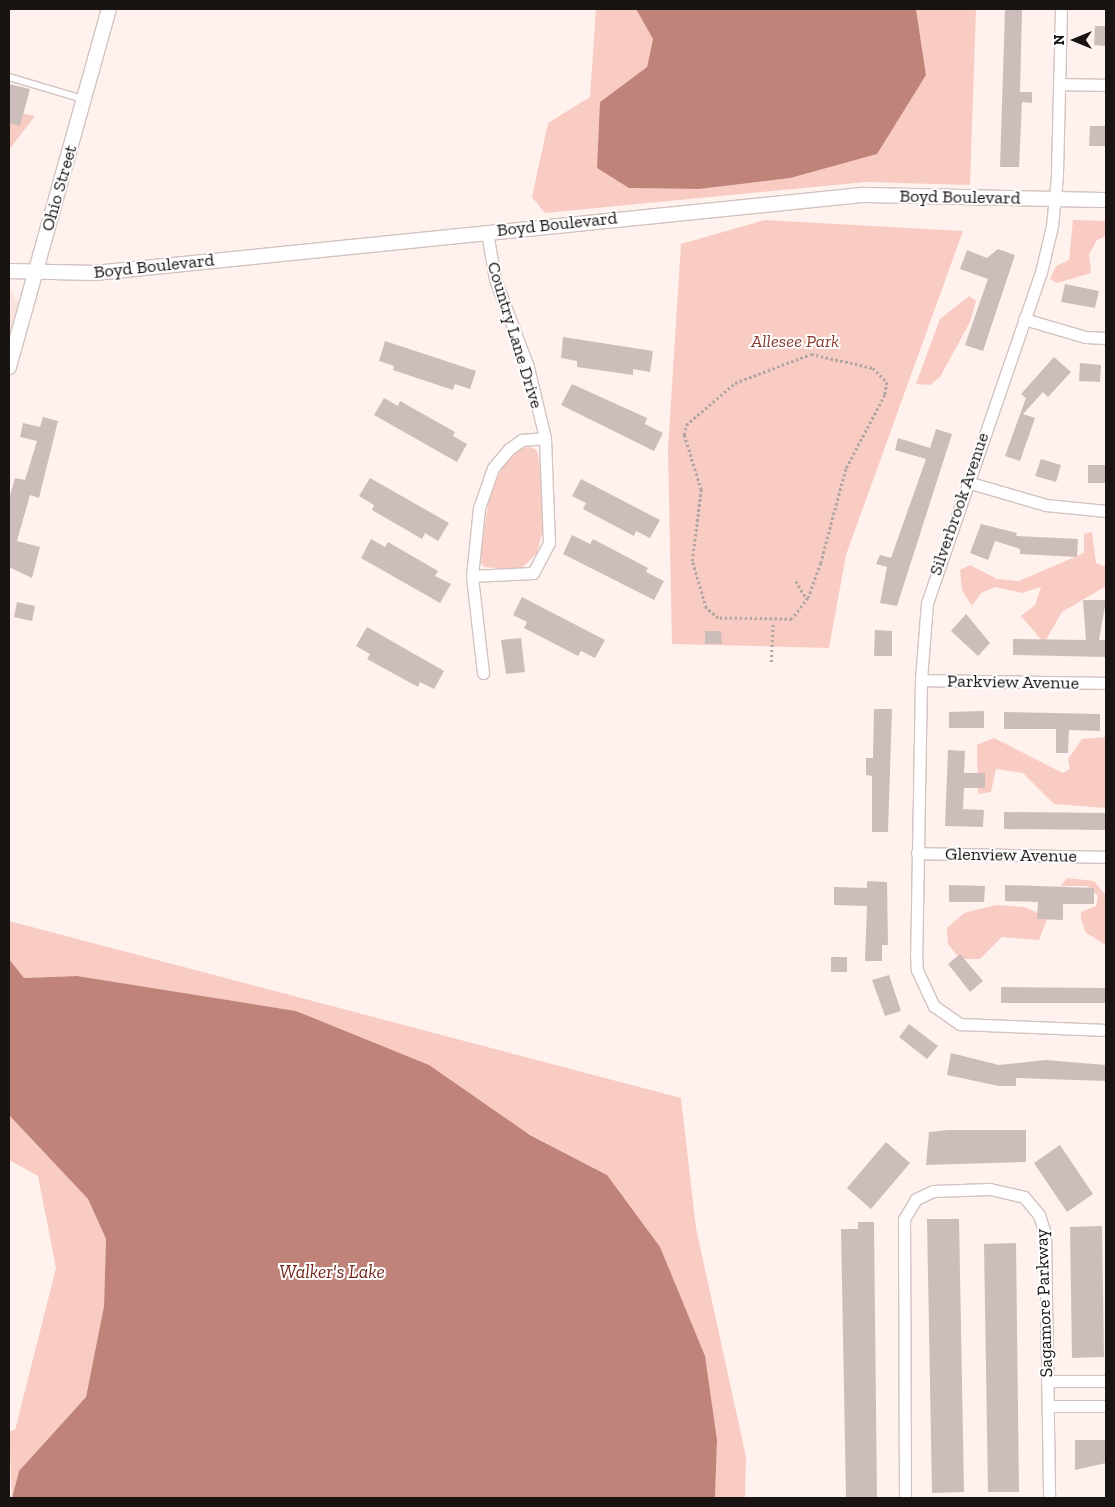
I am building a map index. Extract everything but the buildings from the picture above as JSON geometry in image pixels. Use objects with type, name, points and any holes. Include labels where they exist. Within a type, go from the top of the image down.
[{"type":"street","name":"Ohio Street","points":[[9,367],[109,9]]},
{"type":"street","name":"Silverbrook Avenue","points":[[1061,9],[1056,199],[1040,272],[927,603],[920,680],[917,970],[934,1006],[960,1024],[978,1028],[1106,1030]]},
{"type":"street","points":[[1060,84],[1106,85]]},
{"type":"street","name":"Boyd Boulevard","points":[[9,271],[34,275],[95,273],[862,195],[1106,200]]},
{"type":"street","name":"Country Lane Drive","points":[[472,576],[533,573],[549,543],[545,438],[528,367],[495,279],[487,232]]},
{"type":"street","points":[[1024,319],[1068,334],[1106,338]]},
{"type":"street","points":[[483,673],[472,576],[479,508],[493,468],[522,440],[545,438]]},
{"type":"street","points":[[967,482],[1046,505],[1106,511]]},
{"type":"street","name":"Parkview Avenue","points":[[920,680],[1106,684]]},
{"type":"street","name":"Glenview Avenue","points":[[917,853],[1106,857]]},
{"type":"street","name":"Sagamore Parkway","points":[[905,1498],[901,1240],[904,1218],[916,1199],[933,1190],[1003,1190],[1024,1197],[1033,1206],[1045,1233],[1049,1498]]},
{"type":"street","points":[[1047,1381],[1106,1381]]},
{"type":"street","points":[[1048,1406],[1106,1406]]},
{"type":"lane","points":[[9,77],[83,99]]},
{"type":"path","points":[[811,354],[873,368],[886,382],[881,407],[846,469],[807,599],[792,619],[773,622],[718,618],[706,608],[692,561],[701,490],[684,435],[686,425],[704,406],[735,383],[811,354]]},
{"type":"path","points":[[796,581],[807,599]]},
{"type":"path","points":[[771,662],[773,622]]},
{"type":"shaded area","points":[[9,288],[19,304],[9,337]]},
{"type":"green space","points":[[596,9],[636,9],[653,39],[647,67],[600,102],[629,188],[699,189],[790,178],[926,75],[916,9],[976,9],[970,185],[866,182],[545,213],[532,197],[548,123],[590,97]]},
{"type":"green space","points":[[9,111],[35,116],[9,150]]},
{"type":"green space","name":"Allesee Park","points":[[765,220],[963,231],[846,555],[829,648],[672,644],[668,449],[681,244]]},
{"type":"green space","points":[[1073,220],[1106,221],[1106,236],[1097,240],[1089,254],[1091,273],[1057,283],[1050,279],[1056,266],[1069,260]]},
{"type":"green space","points":[[969,296],[976,301],[970,322],[940,377],[930,385],[916,384],[940,319]]},
{"type":"green space","points":[[530,447],[537,450],[541,471],[544,526],[537,553],[520,570],[484,567],[479,560],[491,487],[505,464],[521,448]]},
{"type":"green space","points":[[1092,532],[1096,563],[1106,567],[1106,586],[1062,612],[1044,643],[1021,616],[1035,605],[1041,587],[1022,593],[995,587],[981,593],[972,606],[962,590],[960,570],[970,565],[997,579],[1019,581],[1084,553],[1084,534]]},
{"type":"green space","points":[[1106,737],[1106,808],[1054,804],[1023,773],[996,769],[991,792],[978,794],[977,745],[994,738],[1063,773],[1070,769],[1068,759],[1082,739]]},
{"type":"green space","points":[[1067,878],[1094,881],[1106,896],[1106,945],[1086,933],[1081,919],[1081,912],[1096,906],[1098,896],[1087,886],[1061,886]]},
{"type":"green space","points":[[996,905],[1024,907],[1048,917],[1039,940],[1002,937],[980,959],[960,959],[948,944],[947,928],[964,913]]},
{"type":"green space","points":[[9,921],[681,1098],[696,1228],[746,1457],[745,1498],[715,1498],[717,1440],[607,1175],[296,1011],[77,976],[24,978],[9,959]]},
{"type":"green space","points":[[9,1115],[88,1199],[106,1239],[104,1306],[86,1397],[19,1471],[12,1498],[9,1431],[15,1430],[56,1268],[38,1176],[9,1160]]},
{"type":"water","points":[[636,9],[916,9],[926,75],[877,154],[790,178],[699,189],[629,188],[597,168],[600,102],[647,67],[653,39]]},
{"type":"water","name":"Walker's Lake","points":[[9,959],[24,978],[77,976],[296,1011],[429,1065],[530,1135],[607,1175],[660,1247],[705,1356],[717,1440],[715,1498],[12,1498],[19,1471],[86,1397],[104,1306],[106,1239],[88,1199],[9,1115]]}]
